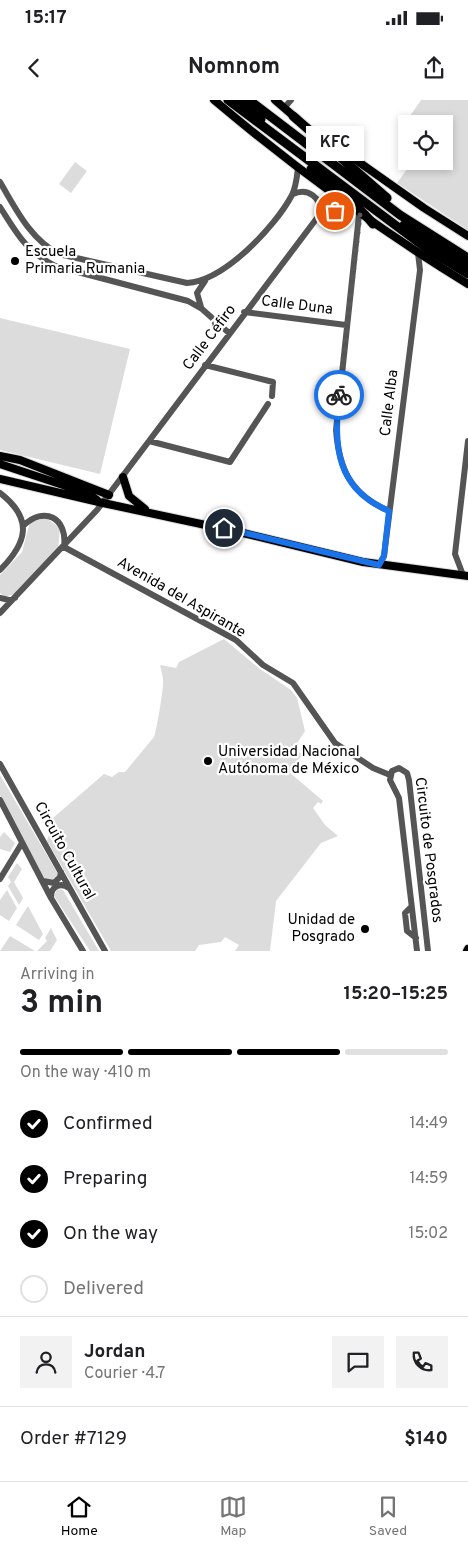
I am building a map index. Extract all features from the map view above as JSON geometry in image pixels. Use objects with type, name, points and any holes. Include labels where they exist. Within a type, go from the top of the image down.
[{"type":"highway","points":[[224,100],[430,251],[468,274]]},
{"type":"highway","points":[[228,100],[242,112]]},
{"type":"highway","points":[[238,100],[350,188],[468,266]]},
{"type":"highway","points":[[249,100],[400,215],[468,258]]},
{"type":"highway","points":[[256,100],[387,198],[449,241],[468,251]]},
{"type":"highway","points":[[293,116],[387,198]]},
{"type":"highway","points":[[274,135],[282,145],[330,187],[363,211],[373,224]]},
{"type":"main road","points":[[214,100],[360,215],[468,284]]},
{"type":"main road","points":[[275,100],[293,116],[424,208],[468,236]]},
{"type":"main road","points":[[0,456],[20,460],[109,495]]},
{"type":"main road","points":[[0,464],[87,493],[103,504]]},
{"type":"main road","points":[[123,477],[129,496],[149,512]]},
{"type":"main road","points":[[0,478],[103,504],[149,512],[379,565],[466,575]]},
{"type":"street","points":[[284,108],[291,100]]},
{"type":"street","points":[[202,308],[197,293],[199,287],[249,247],[273,222],[293,194],[298,168]]},
{"type":"street","points":[[0,182],[2,190],[32,234],[43,246],[59,254],[186,283],[206,280]]},
{"type":"street","points":[[293,194],[305,191],[312,194],[319,203],[320,214],[352,209]]},
{"type":"street","points":[[0,207],[22,242],[35,255],[55,266],[188,301],[202,308],[229,333]]},
{"type":"street","name":"Calle Céfiro","points":[[103,504],[205,364],[320,214]]},
{"type":"street","points":[[360,215],[346,325],[336,430],[338,455],[353,484],[375,505],[389,511]]},
{"type":"street","name":"Calle Alba","points":[[379,565],[384,556],[420,270],[418,253]]},
{"type":"street","points":[[119,268],[123,275],[119,282]]},
{"type":"street","points":[[132,285],[129,279],[136,272]]},
{"type":"street","name":"Calle Duna","points":[[244,312],[346,325]]},
{"type":"street","points":[[205,364],[273,382],[272,396]]},
{"type":"street","points":[[149,441],[230,462],[268,404]]},
{"type":"street","points":[[466,575],[454,554],[468,441]]},
{"type":"street","points":[[0,493],[16,510],[23,526],[18,550],[0,570]]},
{"type":"street","points":[[0,613],[103,504]]},
{"type":"street","points":[[23,526],[36,516],[43,514],[51,516],[63,529],[64,547]]},
{"type":"street","name":"Avenida del Aspirante","points":[[64,547],[236,640],[263,665],[293,684],[335,743],[373,768],[390,775]]},
{"type":"street","name":"Calle Alba","points":[[384,556],[388,566]]},
{"type":"street","points":[[0,598],[9,600],[15,598]]},
{"type":"street","name":"Circuito Cultural","points":[[0,764],[105,951]]},
{"type":"street","name":"Circuito de Posgrados","points":[[417,948],[398,798],[390,780],[390,775],[399,768],[407,773],[428,950]]},
{"type":"street","points":[[0,800],[51,898],[83,951]]},
{"type":"street","points":[[400,815],[407,818],[413,813]]},
{"type":"street","points":[[403,833],[408,829],[415,831]]},
{"type":"street","points":[[0,879],[22,843]]},
{"type":"street","points":[[43,881],[54,883],[60,877],[61,872]]},
{"type":"street","points":[[51,898],[52,890],[59,885],[68,886],[72,891]]},
{"type":"street","points":[[411,907],[406,913],[407,931],[416,938]]},
{"type":"street","points":[[414,927],[420,929],[425,924]]},
{"type":"street","points":[[417,948],[423,942],[428,950]]},
{"type":"shaded area","points":[[421,100],[468,100],[468,230],[397,183],[406,170],[453,170],[453,115],[411,115]]},
{"type":"shaded area","points":[[75,162],[87,171],[71,193],[59,184]]},
{"type":"shaded area","points":[[0,318],[130,349],[100,474],[0,450]]},
{"type":"shaded area","points":[[46,518],[60,528],[58,550],[15,594],[4,597],[0,593],[0,575],[22,552],[30,522]]},
{"type":"shaded area","points":[[224,639],[260,669],[291,690],[297,698],[305,731],[294,748],[302,755],[289,772],[323,801],[321,804],[318,802],[313,808],[325,825],[338,836],[321,843],[276,901],[270,951],[235,951],[239,945],[225,937],[221,942],[199,945],[195,951],[111,951],[47,841],[50,831],[46,824],[104,774],[112,777],[119,772],[125,772],[154,737],[163,685],[160,665],[176,668],[179,662]]},
{"type":"shaded area","points":[[0,775],[58,874],[56,879],[50,881],[44,878],[0,795]]},
{"type":"shaded area","points":[[4,832],[15,843],[10,852],[0,849],[0,837]]},
{"type":"shaded area","points":[[17,863],[22,869],[14,882],[23,898],[19,905],[8,886],[11,882],[8,877]]},
{"type":"shaded area","points":[[57,889],[63,890],[99,951],[90,951],[54,896]]},
{"type":"shaded area","points":[[7,890],[17,908],[9,921],[0,915],[0,900]]},
{"type":"shaded area","points":[[28,906],[43,934],[39,940],[16,925]]},
{"type":"shaded area","points":[[51,928],[57,940],[50,951],[37,951],[47,941],[45,938]]},
{"type":"shaded area","points":[[10,936],[35,951],[0,951]]},
{"type":"way so far","points":[[335,211],[352,209],[360,215],[339,395]]},
{"type":"place","name":"KFC","points":[[335,211]]},
{"type":"place","name":"Escuela Primaria Rumania","points":[[15,261]]},
{"type":"place","name":"Universidad Nacional Autónoma de México","points":[[208,761]]},
{"type":"place","name":"Unidad de Posgrado","points":[[365,929]]},
{"type":"route","points":[[224,528],[379,565],[384,556],[389,511],[375,505],[365,497],[353,484],[343,468],[338,455],[336,430],[339,395]]}]
